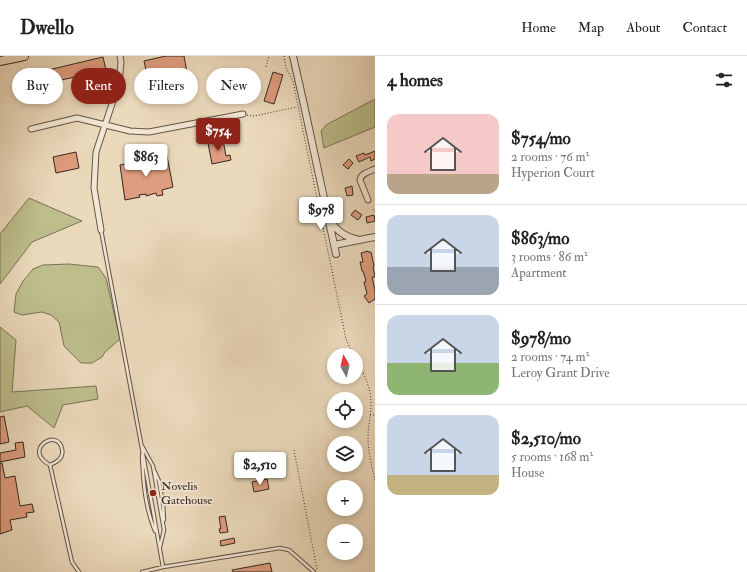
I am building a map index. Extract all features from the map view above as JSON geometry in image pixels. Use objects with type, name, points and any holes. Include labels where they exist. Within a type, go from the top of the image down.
[{"type":"main road","points":[[0,61],[24,56]]},
{"type":"street","points":[[101,230],[94,188],[96,152],[119,82],[121,62],[120,56]]},
{"type":"street","points":[[293,56],[336,254]]},
{"type":"street","points":[[31,128],[77,118],[130,131],[149,132],[243,114]]},
{"type":"street","points":[[368,200],[360,180],[363,174],[375,169]]},
{"type":"street","points":[[327,212],[337,230],[351,238],[359,240]]},
{"type":"street","points":[[334,245],[375,238]]},
{"type":"lane","points":[[101,230],[163,567]]},
{"type":"lane","points":[[50,466],[61,458],[63,452],[58,442],[53,440],[47,440],[42,444],[39,450],[43,460],[50,466],[72,562],[79,572]]},
{"type":"lane","points":[[141,443],[159,482],[163,504],[164,530],[160,549]]},
{"type":"lane","points":[[142,572],[163,567],[280,548],[289,550],[314,572]]},
{"type":"path","points":[[266,67],[269,56]]},
{"type":"path","points":[[284,56],[286,68],[293,81],[346,339],[350,348]]},
{"type":"path","points":[[243,114],[254,116],[298,106]]},
{"type":"path","points":[[363,372],[371,399],[368,444],[375,481]]},
{"type":"path","points":[[370,415],[375,415]]},
{"type":"path","points":[[294,450],[317,572]]},
{"type":"green space","points":[[375,99],[375,127],[324,148],[321,131],[326,125]]},
{"type":"green space","points":[[29,198],[82,221],[32,242],[0,284],[0,234]]},
{"type":"green space","points":[[69,264],[98,267],[106,278],[120,339],[105,352],[102,357],[92,363],[81,363],[64,346],[59,322],[51,315],[42,312],[22,315],[14,312],[16,294],[23,281],[33,269],[43,265]]},
{"type":"green space","points":[[0,327],[16,340],[12,392],[96,386],[98,399],[63,405],[54,428],[27,406],[0,412]]},
{"type":"building","points":[[166,56],[184,56],[186,68],[145,68],[144,61]]},
{"type":"building","points":[[103,57],[106,68],[71,68],[71,78],[63,80],[63,68],[57,68]]},
{"type":"building","points":[[273,72],[283,75],[274,104],[264,101]]},
{"type":"building","points":[[223,140],[226,156],[230,155],[231,160],[212,164],[208,143]]},
{"type":"building","points":[[375,151],[375,159],[371,161],[370,157],[359,162],[356,156],[364,153],[365,155]]},
{"type":"building","points":[[76,152],[79,168],[56,173],[53,157]]},
{"type":"building","points":[[167,156],[173,187],[162,190],[163,195],[157,196],[156,193],[146,196],[146,194],[139,195],[140,197],[125,200],[120,165]]},
{"type":"building","points":[[349,159],[353,163],[348,169],[343,165]]},
{"type":"building","points":[[352,186],[353,195],[347,196],[345,188]]},
{"type":"building","points":[[355,210],[362,215],[358,220],[351,215]]},
{"type":"building","points":[[374,215],[375,221],[367,223],[366,217]]},
{"type":"building","points":[[368,251],[371,252],[375,276],[372,277],[375,290],[375,299],[369,303],[364,296],[367,294],[364,282],[366,281],[360,262],[363,262],[361,253]]},
{"type":"building","points":[[4,416],[9,442],[0,444],[0,417]]},
{"type":"building","points":[[23,442],[25,457],[0,462],[0,453],[16,450],[15,443]]},
{"type":"building","points":[[0,463],[2,463],[5,478],[15,476],[20,506],[32,504],[34,512],[26,513],[27,517],[10,520],[12,530],[0,534]]},
{"type":"building","points":[[267,479],[269,489],[254,492],[252,482]]},
{"type":"building","points":[[225,516],[228,532],[220,533],[219,529],[221,529],[219,517]]},
{"type":"building","points":[[234,538],[235,543],[221,546],[220,541]]},
{"type":"building","points":[[270,563],[272,572],[233,572],[232,570]]},
{"type":"place","name":"Novelis Gatehouse","points":[[153,493]]}]
